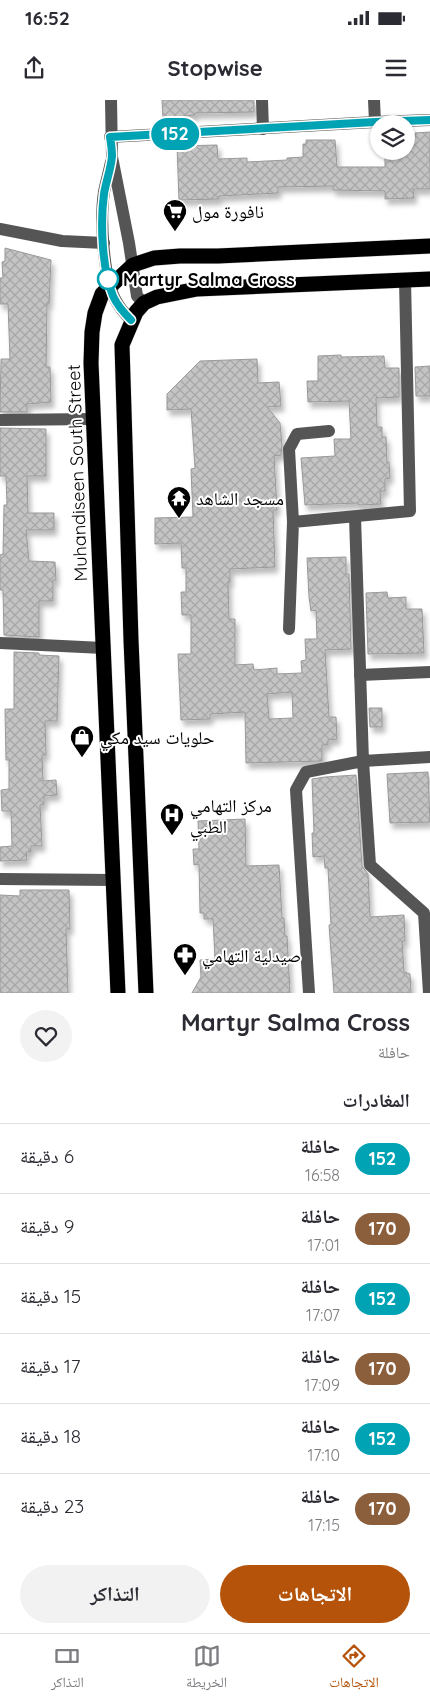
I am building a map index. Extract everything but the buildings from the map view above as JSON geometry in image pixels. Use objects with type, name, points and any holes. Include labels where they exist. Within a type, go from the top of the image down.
[{"type":"highway","name":"Muhandiseen South Street","points":[[118,993],[92,332],[95,313],[102,294],[133,265],[154,258],[430,246]]},
{"type":"highway","points":[[146,993],[131,640],[122,345],[131,320],[144,303],[158,297],[197,289],[430,279]]},
{"type":"street","points":[[111,100],[110,137],[112,157],[138,296],[144,303]]},
{"type":"street","points":[[262,100],[263,129]]},
{"type":"street","points":[[374,100],[375,115]]},
{"type":"street","points":[[415,121],[430,120]]},
{"type":"street","points":[[110,137],[370,122]]},
{"type":"street","points":[[112,157],[104,193],[104,243],[110,285],[114,297],[121,309],[131,320]]},
{"type":"street","points":[[0,229],[62,241],[104,243]]},
{"type":"street","points":[[293,522],[410,511],[405,280]]},
{"type":"street","points":[[0,420],[94,419]]},
{"type":"street","points":[[289,629],[293,522],[289,449],[296,434],[329,431]]},
{"type":"street","points":[[355,517],[363,761],[370,865],[424,914],[429,993]]},
{"type":"street","points":[[0,643],[103,648]]},
{"type":"street","points":[[360,674],[430,672]]},
{"type":"street","points":[[309,993],[296,790],[306,772],[363,761],[430,757]]},
{"type":"street","points":[[0,879],[113,880]]},
{"type":"bus line","name":"152","points":[[131,320],[121,309],[114,297],[106,265],[103,217],[104,193],[112,157],[110,137],[430,120]]},
{"type":"place","name":"نافورة مول","points":[[175,232]]},
{"type":"place","name":"Martyr Salma Cross","points":[[108,279]]},
{"type":"place","name":"مسجد الشاهد","points":[[179,519]]},
{"type":"place","name":"حلويات سيد مكي","points":[[82,758]]},
{"type":"place","name":"مركز التهامي الطبي","points":[[172,836]]},
{"type":"place","name":"صيدلية التهامي","points":[[185,976]]}]
